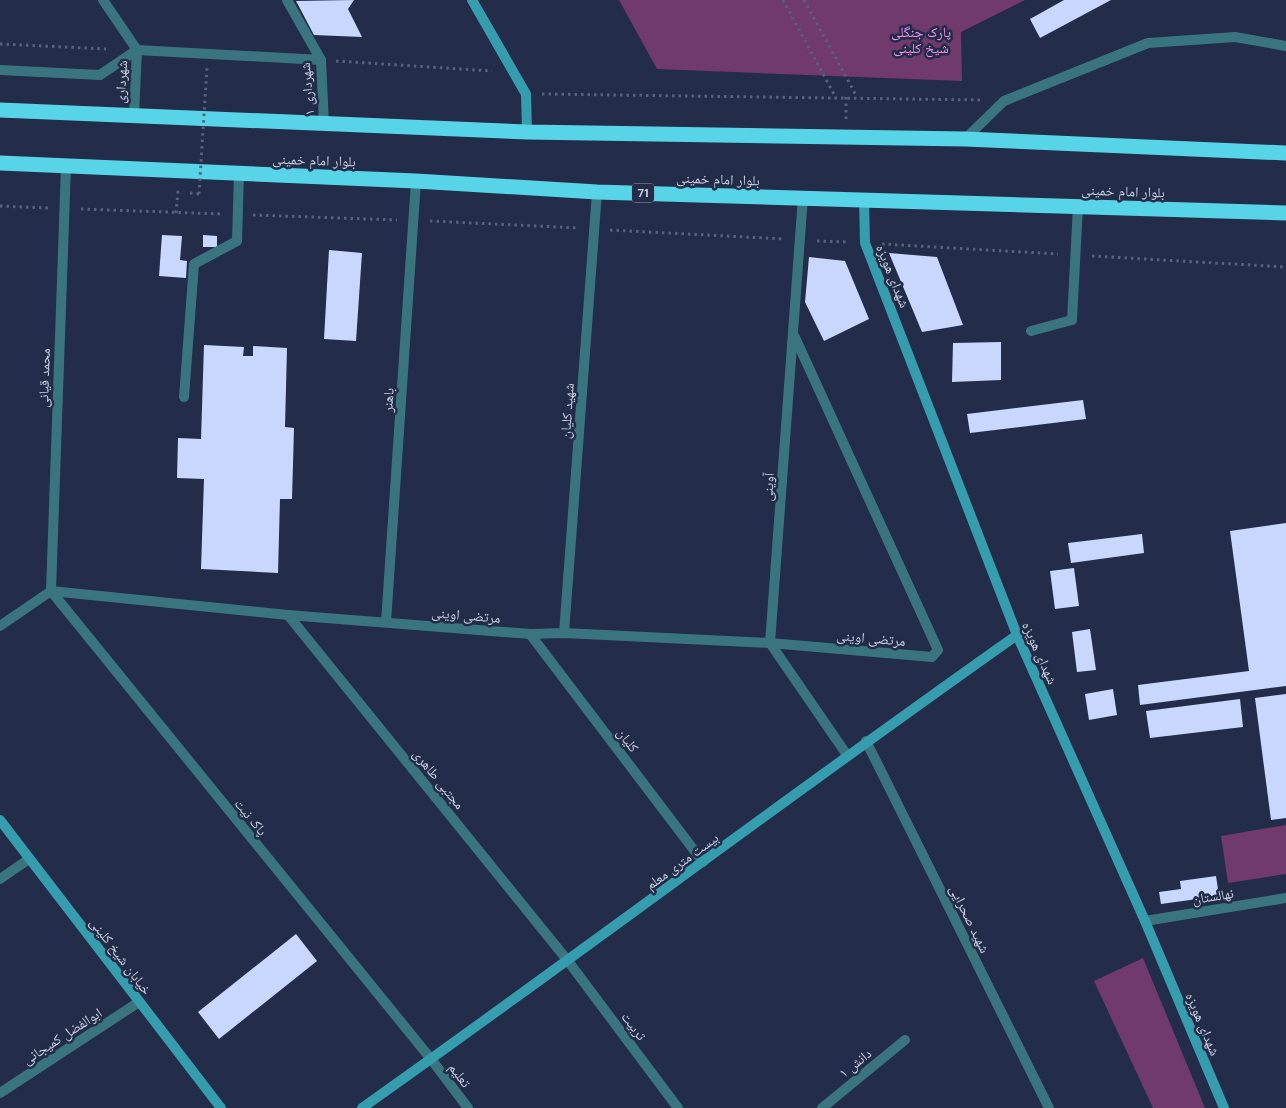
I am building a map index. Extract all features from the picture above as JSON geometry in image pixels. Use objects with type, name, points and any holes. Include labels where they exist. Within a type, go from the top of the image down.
[{"type":"highway","points":[[0,110],[527,132],[965,139],[1286,153]]},
{"type":"highway","name":"بلوار امام خمینی","points":[[0,163],[416,181],[598,192],[1286,213]]},
{"type":"street","name":"شهرداری","points":[[104,0],[137,50],[134,115]]},
{"type":"street","name":"شهرداری ۱","points":[[287,0],[321,60],[324,124]]},
{"type":"street","points":[[472,0],[526,94],[527,132]]},
{"type":"street","points":[[965,139],[1004,101],[1148,43],[1234,37],[1286,46]]},
{"type":"street","points":[[0,70],[100,75],[137,50],[321,60]]},
{"type":"street","name":"محمد قیانی","points":[[50,591],[66,166]]},
{"type":"street","points":[[184,397],[194,264],[237,241],[239,173]]},
{"type":"street","name":"باهنر","points":[[386,622],[416,181]]},
{"type":"street","name":"شهید کلیان","points":[[564,633],[598,192]]},
{"type":"street","name":"آوینی","points":[[770,642],[803,197]]},
{"type":"street","name":"شهدای هویزه","points":[[864,199],[865,243],[1017,635],[1145,921],[1224,1108]]},
{"type":"street","points":[[1031,331],[1072,320],[1078,206]]},
{"type":"street","name":"مرتضی اوینی","points":[[50,591],[288,615],[530,634],[564,633],[770,642],[932,657],[938,650],[793,333]]},
{"type":"street","points":[[0,626],[50,591]]},
{"type":"street","name":"پاک نیت","points":[[50,591],[431,1060]]},
{"type":"street","name":"مجتبی طاهری","points":[[288,615],[568,961]]},
{"type":"street","name":"کلیان","points":[[530,634],[703,862]]},
{"type":"street","name":"بیست متری معلم","points":[[362,1108],[568,961],[847,755],[1017,635]]},
{"type":"street","points":[[770,642],[847,755]]},
{"type":"street","name":"شهید صحرایی","points":[[866,742],[1049,1108]]},
{"type":"street","name":"خیابان شیخ کلینی","points":[[0,820],[221,1108]]},
{"type":"street","points":[[0,879],[30,859]]},
{"type":"street","name":"نهالستان","points":[[1145,921],[1286,898]]},
{"type":"street","name":"تربیت","points":[[568,961],[678,1108]]},
{"type":"street","name":"ابوالفضل کمیجانی","points":[[0,1093],[139,1002]]},
{"type":"street","name":"دانش ۱","points":[[822,1108],[905,1040]]},
{"type":"street","name":"تعلیم","points":[[431,1060],[468,1108]]},
{"type":"path","points":[[783,0],[835,97]]},
{"type":"path","points":[[804,0],[858,97]]},
{"type":"path","points":[[0,44],[137,50]]},
{"type":"path","points":[[321,60],[514,72]]},
{"type":"path","points":[[199,194],[206,67]]},
{"type":"path","points":[[526,94],[858,97],[1004,101]]},
{"type":"path","points":[[176,212],[178,192]]},
{"type":"path","points":[[0,206],[594,229],[1286,267]]},
{"type":"green space","name":"پارک جنگلی شیخ کلینی","points":[[619,0],[1025,0],[961,32],[962,81],[657,69]]},
{"type":"green space","points":[[1286,825],[1286,874],[1228,883],[1221,836]]},
{"type":"green space","points":[[1143,958],[1205,1108],[1153,1108],[1094,981]]},
{"type":"building","points":[[354,0],[348,9],[362,37],[314,35],[296,1]]},
{"type":"building","points":[[1064,0],[1111,0],[1040,38],[1030,19]]},
{"type":"building","points":[[162,235],[182,236],[180,260],[187,261],[186,278],[159,276]]},
{"type":"building","points":[[203,235],[217,236],[217,247],[203,247]]},
{"type":"building","points":[[329,250],[362,253],[356,341],[324,339]]},
{"type":"building","points":[[889,253],[937,257],[963,325],[922,332]]},
{"type":"building","points":[[809,257],[845,261],[869,319],[824,341],[805,302]]},
{"type":"building","points":[[1001,342],[1001,380],[952,382],[953,343]]},
{"type":"building","points":[[204,345],[244,347],[243,356],[253,356],[253,346],[287,348],[285,427],[294,428],[292,499],[280,499],[278,573],[201,569],[204,479],[177,478],[178,438],[201,439]]},
{"type":"building","points":[[1083,400],[1086,419],[970,433],[967,414]]},
{"type":"building","points":[[1286,523],[1286,686],[1140,705],[1138,685],[1249,671],[1230,531]]},
{"type":"building","points":[[1142,534],[1144,553],[1071,563],[1068,543]]},
{"type":"building","points":[[1074,568],[1079,606],[1055,609],[1050,571]]},
{"type":"building","points":[[1090,629],[1096,670],[1077,672],[1072,632]]},
{"type":"building","points":[[1113,689],[1117,715],[1089,720],[1085,694]]},
{"type":"building","points":[[1286,694],[1286,818],[1271,820],[1255,698]]},
{"type":"building","points":[[1240,699],[1243,727],[1150,738],[1146,711]]},
{"type":"building","points":[[1216,876],[1219,896],[1161,904],[1159,892],[1181,889],[1180,881]]},
{"type":"building","points":[[296,934],[317,961],[219,1039],[198,1012]]}]
